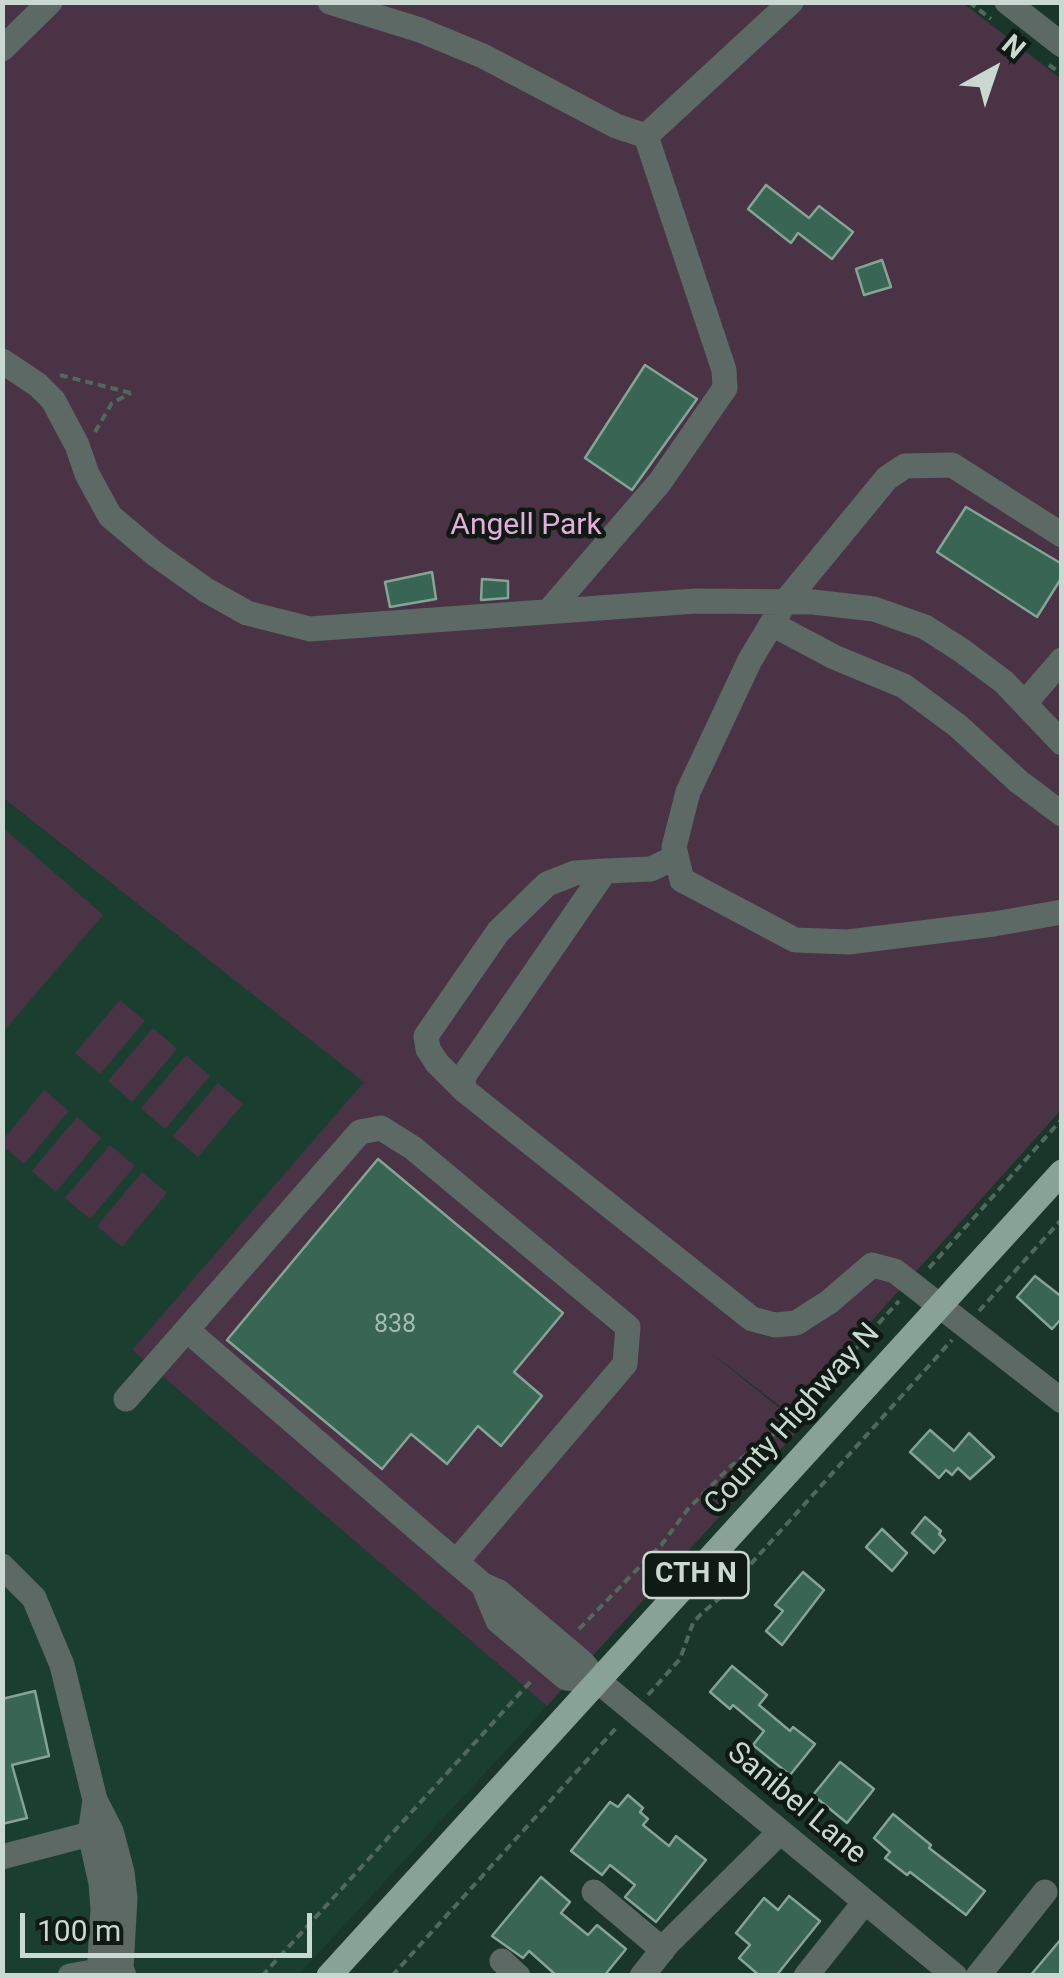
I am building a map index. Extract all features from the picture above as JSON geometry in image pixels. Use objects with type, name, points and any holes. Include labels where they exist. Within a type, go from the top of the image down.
[{"type":"main road","name":"County Highway N","points":[[328,1976],[1062,1172]]},
{"type":"street","points":[[2,50],[50,2]]},
{"type":"street","points":[[330,2],[420,30],[483,56],[616,126],[646,136]]},
{"type":"street","points":[[646,136],[791,2]]},
{"type":"street","points":[[1007,2],[1062,45]]},
{"type":"street","points":[[549,611],[660,482],[725,388],[724,370],[646,136]]},
{"type":"street","points":[[2,362],[38,385],[53,400],[77,445],[86,474],[110,516],[155,554],[247,613],[310,629],[696,601],[778,613],[874,609],[925,626],[961,650],[1025,702],[1062,742]]},
{"type":"street","points":[[1062,535],[952,465],[905,466],[886,478],[778,613],[718,721],[688,792],[674,847],[682,880],[795,940],[848,942],[1062,912]]},
{"type":"street","points":[[778,613],[834,657],[904,686],[1062,814]]},
{"type":"street","points":[[1025,702],[1062,660]]},
{"type":"street","points":[[676,857],[651,869],[575,873],[546,884],[498,932],[426,1036],[437,1063],[464,1090],[752,1319],[774,1325],[796,1323],[829,1302],[872,1265],[895,1271],[1062,1402]]},
{"type":"street","points":[[464,1090],[463,1077],[605,871]]},
{"type":"street","points":[[126,1400],[360,1132],[382,1128],[413,1148],[628,1327],[625,1364],[456,1562]]},
{"type":"street","points":[[187,1330],[483,1585],[498,1621],[556,1654],[566,1678],[598,1680]]},
{"type":"street","points":[[2,1566],[23,1584],[42,1614],[62,1665],[100,1832],[103,1909],[111,1972],[70,1976]]},
{"type":"street","name":"Sanibel Lane","points":[[598,1680],[955,1976]]},
{"type":"street","points":[[2,1858],[100,1832]]},
{"type":"street","points":[[642,1976],[662,1950],[780,1832]]},
{"type":"street","points":[[594,1892],[662,1950]]},
{"type":"street","points":[[978,1976],[1045,1892]]},
{"type":"street","points":[[806,1976],[864,1903]]},
{"type":"path","points":[[58,374],[131,393],[112,403],[95,434]]},
{"type":"path","points":[[262,1976],[556,1654],[662,1544],[708,1488],[787,1424],[1062,1119]]},
{"type":"path","points":[[983,1306],[1062,1219]]},
{"type":"path","points":[[651,1693],[680,1659],[687,1636],[701,1614],[723,1595],[946,1346]]},
{"type":"path","points":[[392,1976],[617,1728]]},
{"type":"shaded area","points":[[2,798],[365,1082],[132,1350],[547,1706],[298,1975],[3,1975]]},
{"type":"green space","name":"Angell Park","points":[[2,3],[963,3],[1061,79],[1061,1110],[789,1413],[707,1350],[802,1426],[547,1706],[132,1350],[364,1082],[3,798]]},
{"type":"green space","points":[[3,828],[103,915],[3,1032]]},
{"type":"green space","points":[[120,1000],[145,1021],[100,1074],[75,1053]]},
{"type":"green space","points":[[153,1028],[177,1049],[132,1102],[108,1081]]},
{"type":"green space","points":[[186,1055],[210,1076],[165,1129],[141,1108]]},
{"type":"green space","points":[[218,1083],[243,1104],[198,1157],[173,1136]]},
{"type":"green space","points":[[44,1090],[69,1111],[24,1164],[3,1146],[3,1140]]},
{"type":"green space","points":[[77,1117],[101,1138],[56,1192],[32,1171]]},
{"type":"green space","points":[[110,1145],[135,1166],[90,1219],[65,1198]]},
{"type":"green space","points":[[142,1172],[167,1193],[122,1247],[97,1226]]},
{"type":"building","points":[[766,185],[809,218],[819,206],[853,232],[832,259],[798,233],[791,243],[748,209]]},
{"type":"building","points":[[882,260],[891,287],[864,295],[856,269]]},
{"type":"building","points":[[645,365],[697,399],[632,490],[585,458]]},
{"type":"building","points":[[966,507],[1062,564],[1062,577],[1037,617],[937,552]]},
{"type":"building","points":[[432,572],[436,599],[390,607],[385,582]]},
{"type":"building","points":[[482,579],[508,581],[508,598],[481,600]]},
{"type":"building","points":[[378,1159],[563,1313],[514,1372],[542,1396],[501,1446],[478,1426],[447,1464],[411,1434],[382,1469],[227,1340]]},
{"type":"building","points":[[1035,1276],[1062,1297],[1062,1318],[1052,1329],[1017,1297]]},
{"type":"building","points":[[930,1430],[954,1451],[969,1433],[994,1457],[970,1479],[958,1468],[952,1475],[946,1470],[939,1478],[910,1452]]},
{"type":"building","points":[[925,1517],[945,1540],[934,1553],[912,1533]]},
{"type":"building","points":[[882,1529],[907,1553],[892,1571],[866,1547]]},
{"type":"building","points":[[803,1572],[824,1590],[782,1645],[766,1631],[783,1611],[775,1605]]},
{"type":"building","points":[[732,1666],[767,1695],[759,1705],[790,1731],[793,1727],[815,1744],[790,1775],[753,1745],[764,1731],[710,1692]]},
{"type":"building","points":[[35,1691],[49,1756],[12,1765],[27,1818],[2,1824],[2,1699]]},
{"type":"building","points":[[840,1762],[874,1789],[847,1823],[813,1795]]},
{"type":"building","points":[[628,1795],[643,1808],[640,1812],[648,1819],[643,1825],[669,1846],[676,1836],[706,1860],[656,1922],[625,1897],[635,1885],[610,1865],[602,1875],[571,1851],[610,1802],[618,1807]]},
{"type":"building","points":[[893,1814],[985,1891],[966,1915],[885,1858],[890,1852],[874,1838]]},
{"type":"building","points":[[541,1877],[570,1902],[561,1913],[588,1935],[597,1925],[626,1949],[604,1976],[557,1976],[529,1951],[523,1958],[492,1936]]},
{"type":"building","points":[[789,1896],[820,1921],[776,1976],[760,1976],[739,1958],[750,1945],[736,1933],[764,1898],[778,1910]]},
{"type":"building","points":[[1062,1938],[1062,1976],[1030,1976]]}]
